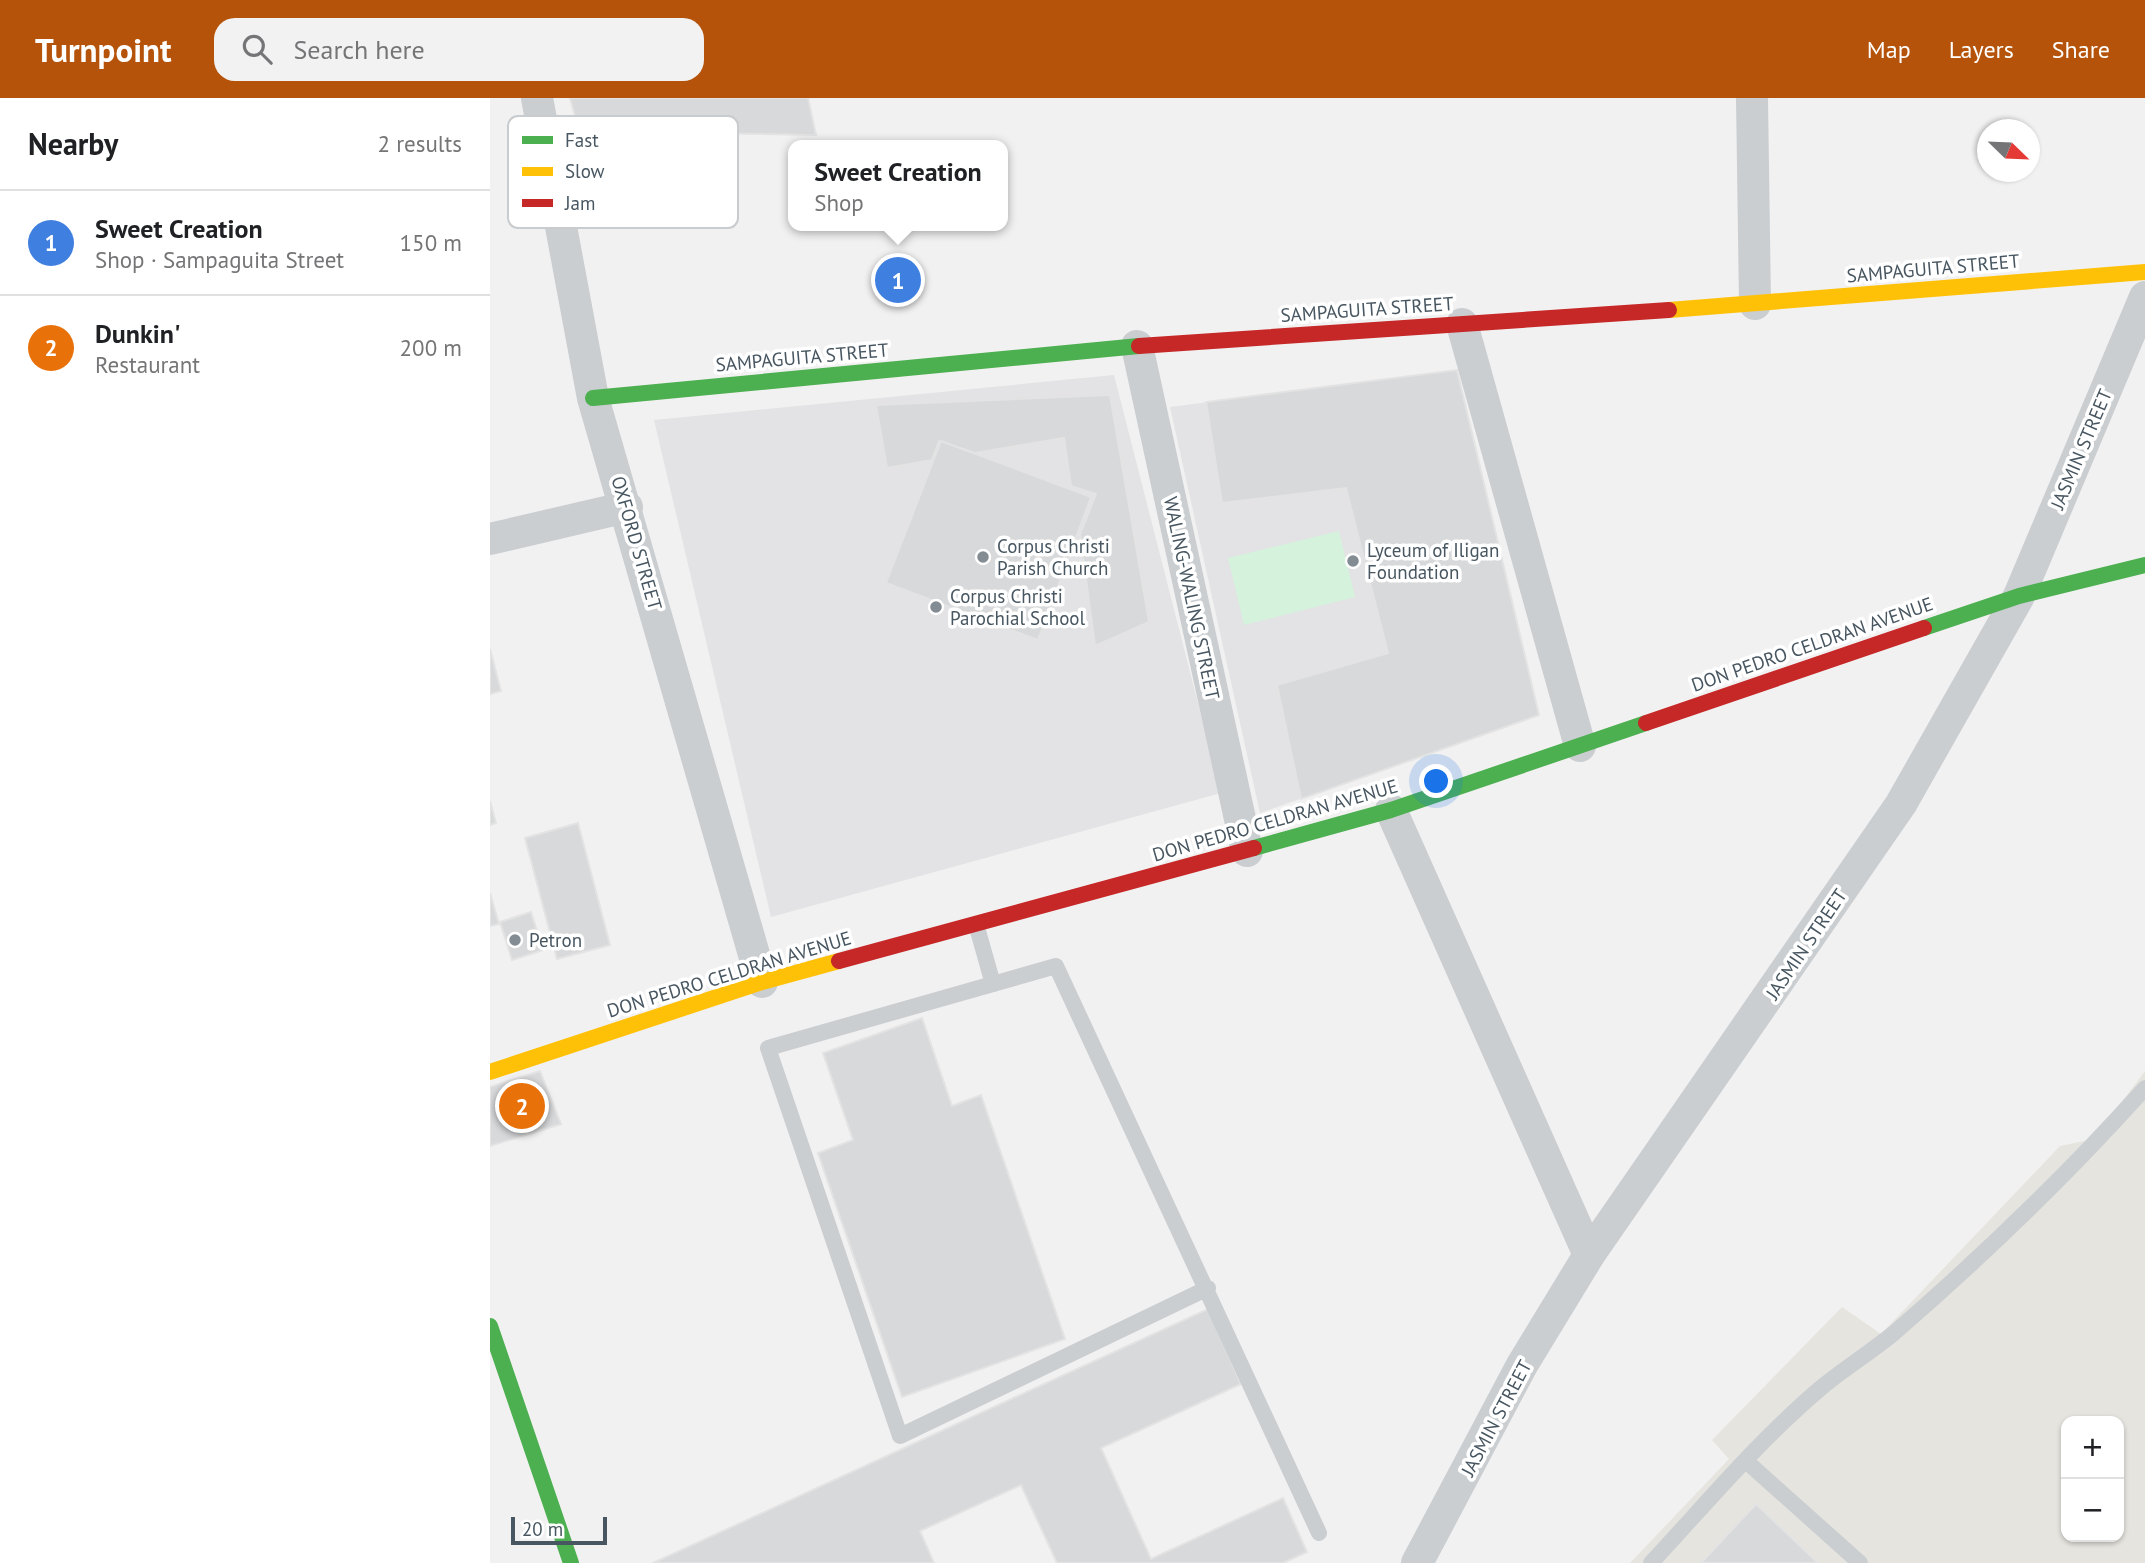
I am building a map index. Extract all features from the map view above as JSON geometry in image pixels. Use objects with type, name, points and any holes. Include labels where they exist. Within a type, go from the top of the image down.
[{"type":"main road","name":"SAMPAGUITA STREET","points":[[593,398],[1137,346],[1755,304],[2145,272]]},
{"type":"main road","name":"DON PEDRO CELDRAN AVENUE","points":[[490,1072],[762,982],[1391,810],[2019,596],[2145,565]]},
{"type":"main road","points":[[490,1326],[571,1563]]},
{"type":"street","name":"OXFORD STREET","points":[[537,98],[540,116]]},
{"type":"street","points":[[1752,98],[1755,304]]},
{"type":"street","name":"OXFORD STREET","points":[[561,228],[593,398],[627,507],[762,982]]},
{"type":"street","name":"JASMIN STREET","points":[[1417,1563],[1522,1366],[1589,1255],[1900,804],[2019,596],[2145,297]]},
{"type":"street","points":[[1462,324],[1580,746]]},
{"type":"street","name":"WALING-WALING STREET","points":[[1137,346],[1247,851]]},
{"type":"street","points":[[490,539],[627,507]]},
{"type":"street","points":[[1391,810],[1589,1255]]},
{"type":"lane","points":[[976,924],[993,984]]},
{"type":"lane","points":[[1208,1288],[900,1436],[768,1048],[1056,966],[1208,1288],[1319,1532]]},
{"type":"lane","points":[[1651,1563],[1746,1461],[1821,1388],[1892,1334],[1963,1270],[2084,1156],[2145,1088]]},
{"type":"lane","points":[[1746,1461],[1860,1563]]},
{"type":"shaded area","name":"Lyceum of Iligan Foundation","points":[[1457,370],[1539,715],[1260,813],[1170,407]]},
{"type":"shaded area","name":"Corpus Christi Parochial School","points":[[1114,375],[1221,793],[771,917],[654,420]]},
{"type":"shaded area","points":[[2145,1071],[2145,1563],[1630,1563],[1729,1459],[1712,1440],[1842,1307],[1881,1334],[2060,1146],[2094,1139]]},
{"type":"green space","points":[[1339,531],[1355,597],[1244,625],[1228,558]]},
{"type":"building","points":[[570,98],[808,98],[816,135],[738,134],[738,116],[575,116]]},
{"type":"building","name":"Lyceum of Iligan Foundation","points":[[1457,370],[1539,715],[1301,799],[1277,685],[1388,653],[1346,488],[1222,503],[1206,402]]},
{"type":"building","points":[[1110,395],[1149,622],[1095,646],[1080,535],[1096,494],[1071,486],[1064,438],[975,453],[939,441],[932,460],[887,468],[876,405]]},
{"type":"building","name":"Corpus Christi Parish Church","points":[[941,441],[1091,497],[1038,640],[886,583]]},
{"type":"building","points":[[490,649],[501,691],[490,694]]},
{"type":"building","points":[[490,801],[496,823],[490,825]]},
{"type":"building","points":[[578,823],[610,945],[557,959],[525,838]]},
{"type":"building","points":[[490,893],[499,924],[490,926]]},
{"type":"building","points":[[531,912],[543,950],[512,960],[500,922]]},
{"type":"building","points":[[922,1018],[952,1106],[981,1095],[1065,1339],[902,1397],[818,1153],[853,1140],[823,1053]]},
{"type":"building","points":[[540,1071],[561,1124],[490,1146],[490,1087]]},
{"type":"building","points":[[1208,1309],[1241,1384],[1101,1448],[1151,1559],[1283,1498],[1307,1552],[1283,1563],[1057,1563],[1021,1485],[920,1531],[934,1563],[653,1563]]},
{"type":"building","points":[[1756,1504],[1818,1563],[1701,1563]]},
{"type":"traffic: fast","points":[[593,398],[1139,346]]},
{"type":"traffic: fast","points":[[1924,628],[2019,596],[2145,565]]},
{"type":"traffic: fast","points":[[1254,848],[1391,810],[1646,723]]},
{"type":"traffic: fast","points":[[490,1326],[571,1563]]},
{"type":"traffic: slow","points":[[1669,310],[2145,272]]},
{"type":"traffic: slow","points":[[490,1072],[762,982],[839,961]]},
{"type":"traffic: jam","points":[[1139,346],[1669,310]]},
{"type":"traffic: jam","points":[[1646,723],[1924,628]]},
{"type":"traffic: jam","points":[[839,961],[1254,848]]},
{"type":"place","name":"Sweet Creation","points":[[898,280]]},
{"type":"place","name":"Corpus Christi Parish Church","points":[[983,557]]},
{"type":"place","name":"Lyceum of Iligan Foundation","points":[[1353,561]]},
{"type":"place","name":"Corpus Christi Parochial School","points":[[936,607]]},
{"type":"place","name":"Petron","points":[[515,940]]},
{"type":"place","name":"Dunkin'","points":[[522,1106]]}]
